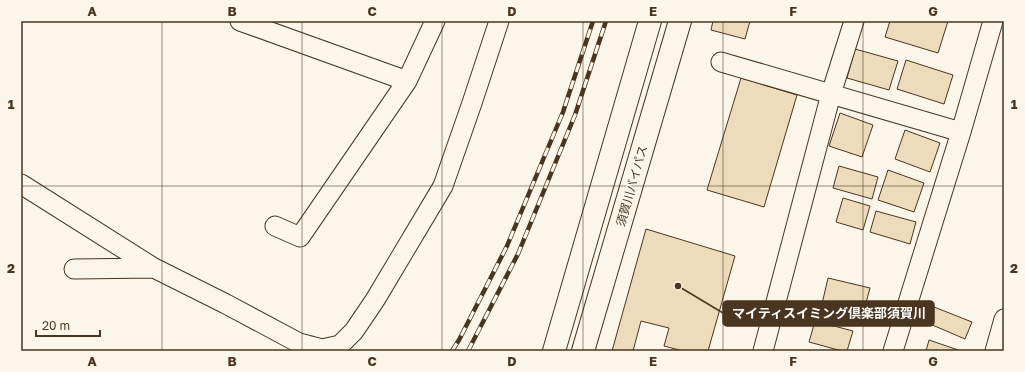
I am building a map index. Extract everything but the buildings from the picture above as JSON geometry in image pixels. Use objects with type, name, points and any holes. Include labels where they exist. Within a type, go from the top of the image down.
[{"type":"highway","points":[[554,351],[650,21]]},
{"type":"highway","name":"須賀川バイパス","points":[[583,351],[680,21]]},
{"type":"street","points":[[240,21],[407,81]]},
{"type":"street","points":[[275,226],[300,237],[407,81],[435,21]]},
{"type":"street","points":[[21,184],[154,268],[299,343],[322,349],[340,345],[354,331],[375,300],[443,186],[499,21]]},
{"type":"street","points":[[763,351],[832,94],[854,21]]},
{"type":"street","points":[[893,351],[961,132],[993,21]]},
{"type":"street","points":[[721,62],[961,132]]},
{"type":"street","points":[[74,269],[154,268]]},
{"type":"street","points":[[995,351],[1004,319]]},
{"type":"railway","points":[[452,351],[507,246],[563,112],[593,21]]},
{"type":"railway","points":[[468,351],[518,254],[575,115],[606,21]]},
{"type":"place","name":"マイティスイミング倶楽部須賀川","points":[[678,286]]}]
